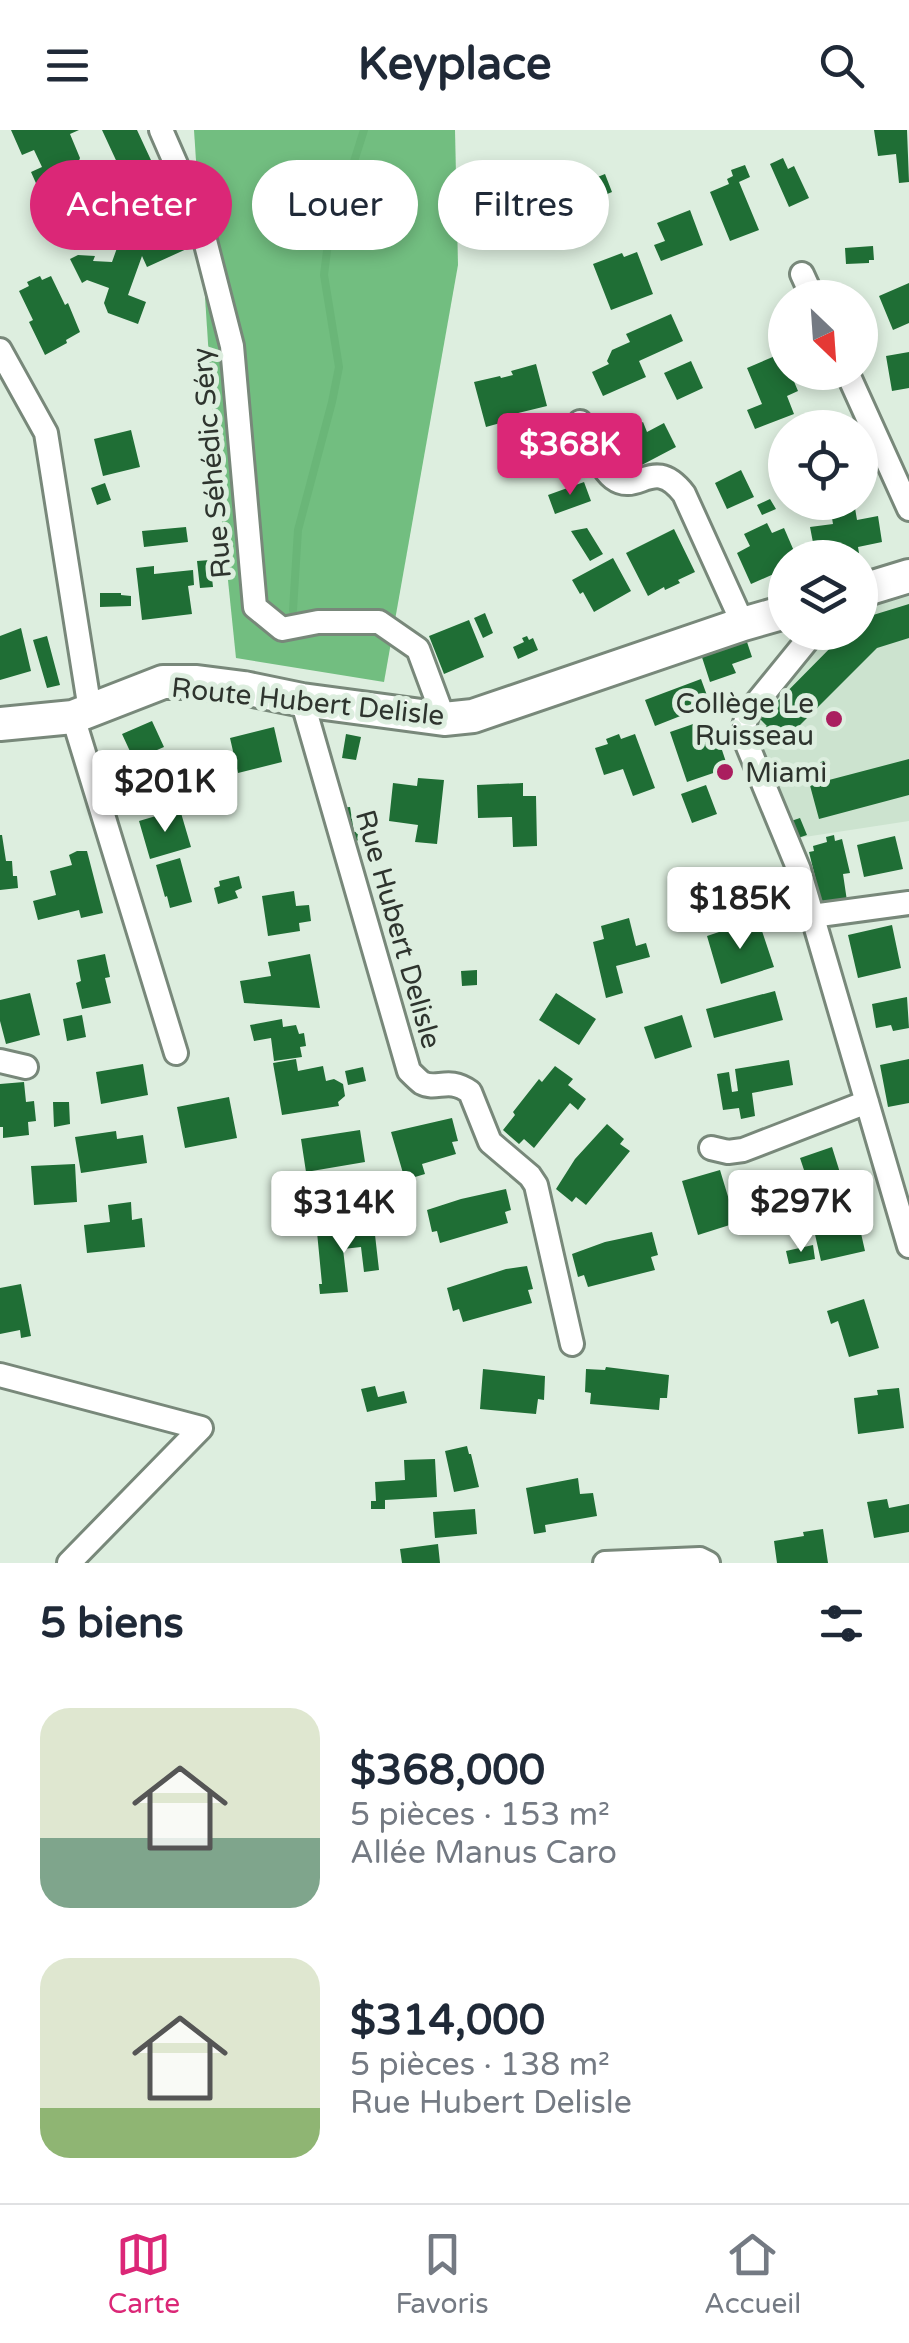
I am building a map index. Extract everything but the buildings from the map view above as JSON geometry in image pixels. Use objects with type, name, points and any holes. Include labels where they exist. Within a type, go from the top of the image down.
[{"type":"main road","points":[[878,585],[909,576]]},
{"type":"main road","name":"Route Hubert Delisle","points":[[0,724],[81,713],[163,682],[244,688],[444,719],[473,716],[768,617]]},
{"type":"street","name":"Rue Séhédic Séry","points":[[162,130],[199,217],[232,346],[255,607],[282,629],[318,622],[379,622],[418,649],[444,719]]},
{"type":"street","points":[[802,274],[805,280]]},
{"type":"street","points":[[0,350],[46,432],[81,713],[176,1053]]},
{"type":"street","points":[[855,390],[909,508]]},
{"type":"street","points":[[580,422],[614,479],[627,483],[659,475],[674,481],[684,494],[742,624]]},
{"type":"street","points":[[799,650],[748,713],[744,738],[799,870],[909,1246]]},
{"type":"street","name":"Rue Hubert Delisle","points":[[302,700],[409,1071],[427,1085],[448,1083],[470,1092],[490,1142],[536,1185],[572,1344]]},
{"type":"street","points":[[812,916],[909,903]]},
{"type":"street","points":[[0,1061],[26,1067]]},
{"type":"street","points":[[711,1148],[743,1150],[867,1102]]},
{"type":"street","points":[[0,1375],[201,1428],[68,1563]]},
{"type":"street","points":[[605,1563],[700,1559],[708,1563]]},
{"type":"shaded area","name":"Collège Le Ruisseau","points":[[909,592],[909,821],[798,838],[764,759],[759,712],[814,650],[878,650],[878,601]]},
{"type":"green space","points":[[194,130],[455,130],[456,160],[438,160],[438,250],[458,250],[458,265],[384,682],[236,658],[216,464],[202,250],[232,250],[232,160],[196,160]]},
{"type":"waterway","points":[[293,610],[298,530],[339,367],[324,275],[328,243],[364,130]]},
{"type":"place","name":"Collège Le Ruisseau","points":[[834,719]]},
{"type":"place","name":"Miami","points":[[725,772]]}]
